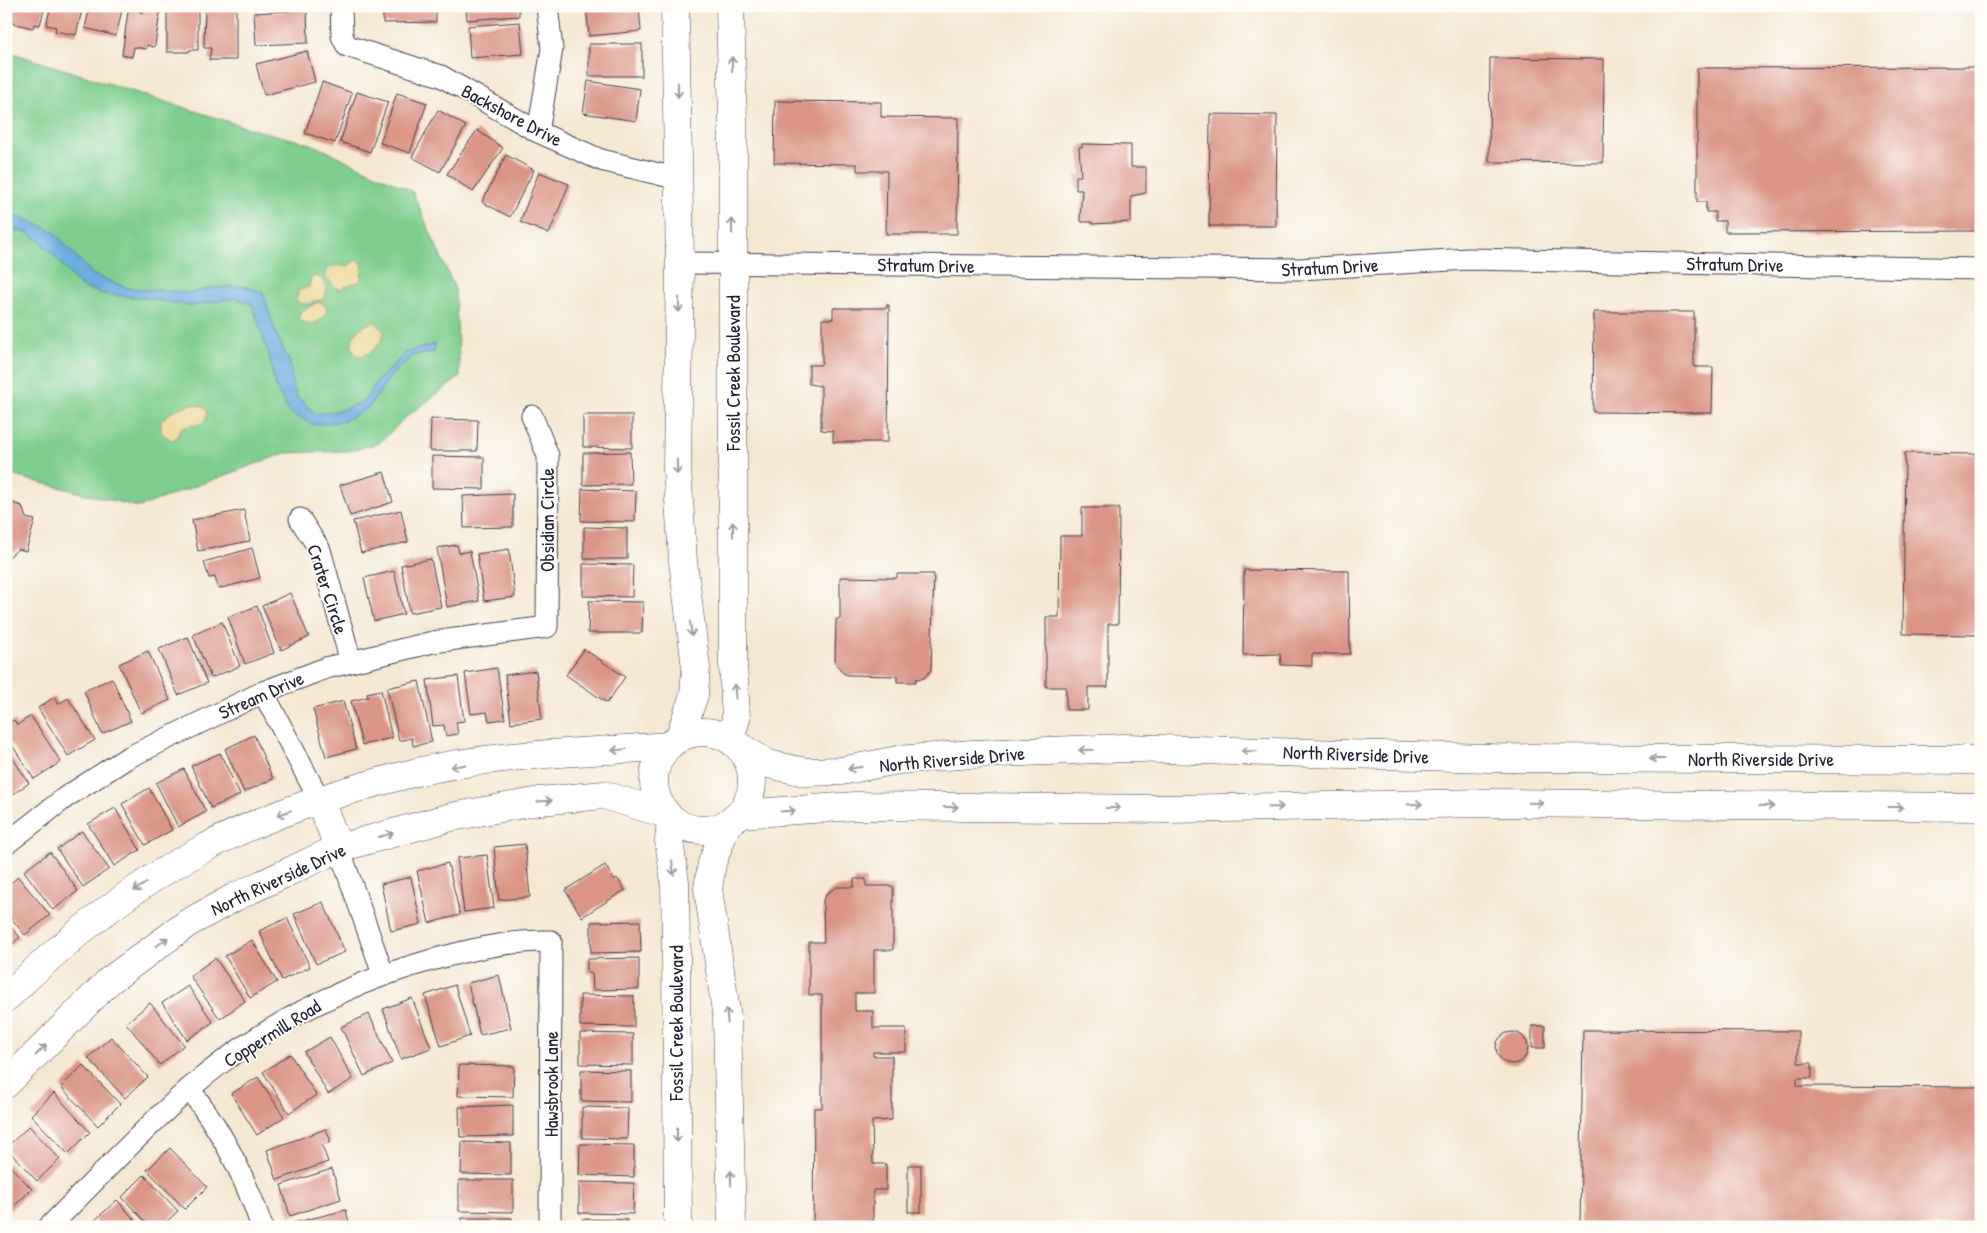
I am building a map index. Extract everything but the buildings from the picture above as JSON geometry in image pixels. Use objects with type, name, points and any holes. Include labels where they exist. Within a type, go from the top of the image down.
[{"type":"main road","points":[[675,6],[680,263],[677,468],[683,561],[696,668],[694,694],[674,741],[659,758],[654,772],[654,787],[658,802],[669,817],[681,826],[698,830],[716,829],[734,819],[855,806],[1169,808],[1487,803],[1981,807]]},
{"type":"main road","name":"Fossil Creek Boulevard","points":[[730,6],[735,743]]},
{"type":"main road","points":[[6,998],[51,953],[128,895],[200,850],[264,820],[319,799],[418,772],[512,757],[674,741],[693,732],[719,733],[735,743],[750,766],[752,788],[748,802],[734,819],[712,863],[708,889],[728,1018],[732,1227]]},
{"type":"main road","name":"North Riverside Drive","points":[[735,743],[768,764],[805,772],[840,771],[898,760],[972,754],[1125,748],[1490,758],[1981,760]]},
{"type":"main road","name":"North Riverside Drive","points":[[6,1084],[109,981],[188,924],[235,897],[339,848],[451,817],[540,801],[604,796],[669,817]]},
{"type":"main road","points":[[319,799],[339,848]]},
{"type":"main road","name":"Fossil Creek Boulevard","points":[[669,817],[669,841],[675,882],[678,1227]]},
{"type":"street","name":"Backshore Drive","points":[[341,6],[342,36],[347,46],[441,76],[538,132],[601,160],[679,179]]},
{"type":"street","points":[[538,132],[552,49],[547,6]]},
{"type":"street","name":"Stratum Drive","points":[[680,263],[1300,270],[1468,259],[1981,269]]},
{"type":"street","name":"Obsidian Circle","points":[[532,416],[548,456],[547,627]]},
{"type":"street","name":"Crater Circle","points":[[300,519],[320,550],[351,662]]},
{"type":"street","name":"Stream Drive","points":[[6,844],[66,797],[126,758],[264,692],[326,668],[433,642],[547,627]]},
{"type":"street","points":[[264,692],[319,799]]},
{"type":"street","points":[[339,848],[383,974]]},
{"type":"street","name":"Coppermill Road","points":[[48,1227],[189,1089],[228,1059],[286,1020],[383,974],[505,943],[523,940],[551,941]]},
{"type":"street","name":"Hawsbrook Lane","points":[[550,1227],[551,941]]},
{"type":"street","points":[[189,1089],[210,1116],[227,1145],[262,1227]]},
{"type":"green space","points":[[6,51],[248,128],[311,144],[412,191],[455,289],[460,377],[407,416],[379,443],[350,451],[285,453],[139,507],[6,474]]},
{"type":"sand","points":[[358,259],[363,266],[360,282],[337,289],[326,277],[327,269],[336,266],[346,267]]},
{"type":"sand","points":[[316,276],[326,286],[325,297],[323,300],[306,304],[300,303],[296,300],[299,290],[309,287],[311,278]]},
{"type":"sand","points":[[318,302],[324,304],[327,310],[319,321],[311,324],[298,318],[301,311]]},
{"type":"sand","points":[[376,322],[384,332],[381,341],[371,352],[357,356],[352,344],[355,334],[364,326]]},
{"type":"sand","points":[[192,404],[202,406],[207,410],[207,417],[201,424],[181,428],[176,438],[172,440],[161,433],[161,420],[176,409]]},
{"type":"water","points":[[6,215],[21,217],[54,232],[93,275],[128,288],[193,293],[209,288],[245,286],[263,293],[277,336],[290,363],[292,384],[297,397],[316,414],[342,410],[365,400],[377,381],[407,352],[435,344],[434,352],[414,355],[393,373],[368,408],[344,421],[314,425],[289,412],[275,386],[269,355],[252,304],[235,298],[191,306],[145,298],[103,294],[80,286],[49,250],[29,233],[6,228]]}]
